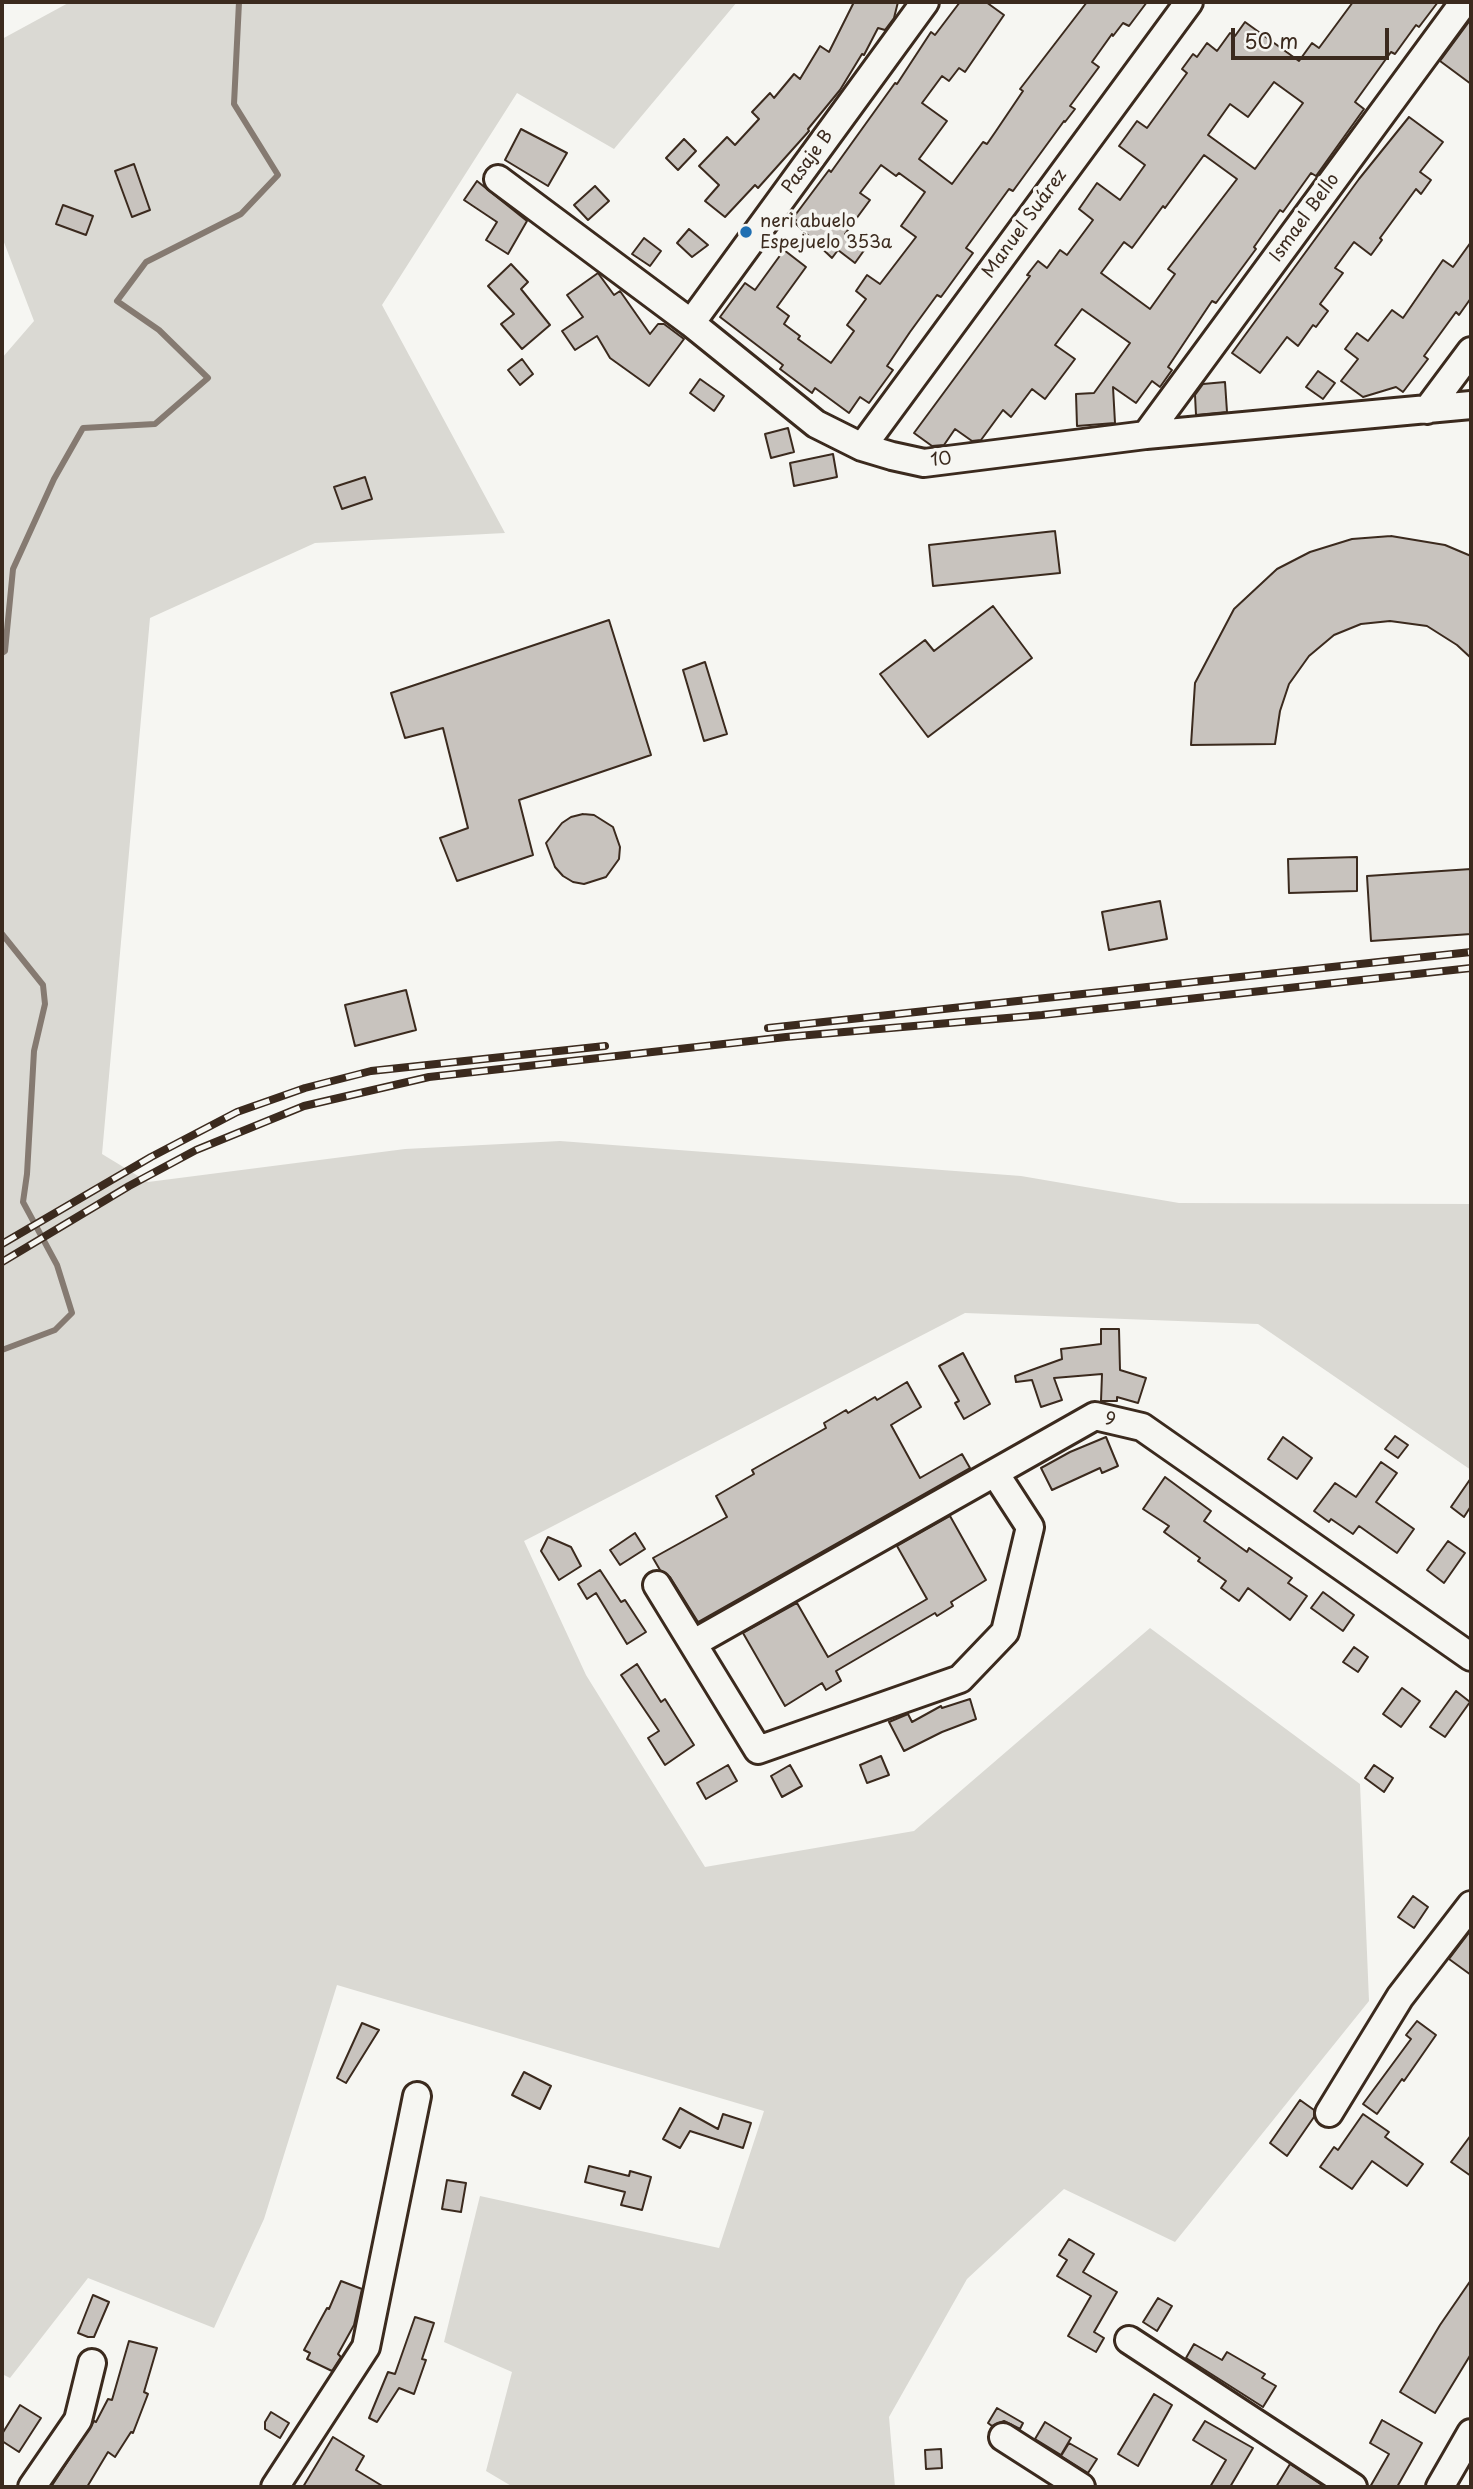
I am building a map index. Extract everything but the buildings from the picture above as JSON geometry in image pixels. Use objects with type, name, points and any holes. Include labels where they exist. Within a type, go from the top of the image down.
[{"type":"street","name":"Pasaje B","points":[[691,323],[925,2]]},
{"type":"street","name":"Manuel Suárez","points":[[862,447],[1189,2]]},
{"type":"street","name":"Ismael Bello","points":[[1146,435],[1464,2]]},
{"type":"street","name":"10","points":[[498,179],[691,323],[816,424],[862,447],[924,463],[1146,435],[1471,405]]},
{"type":"street","points":[[1427,410],[1471,351]]},
{"type":"street","name":"9","points":[[694,1643],[1095,1416],[1142,1427],[1471,1657]]},
{"type":"street","points":[[657,1585],[758,1750],[960,1679],[1005,1632],[1030,1527],[995,1473]]},
{"type":"street","points":[[1329,2113],[1400,1997],[1471,1905]]},
{"type":"street","points":[[275,2487],[366,2347],[417,2096]]},
{"type":"street","points":[[1129,2340],[1353,2487]]},
{"type":"street","points":[[32,2487],[78,2420],[92,2363]]},
{"type":"street","points":[[1440,2487],[1471,2433]]},
{"type":"street","points":[[1003,2437],[1081,2487]]},
{"type":"shaded area","points":[[70,2],[737,2],[614,149],[517,93],[382,305],[505,533],[315,543],[150,618],[102,1154],[148,1182],[405,1149],[560,1141],[1021,1176],[1179,1203],[1471,1204],[1471,1470],[1258,1324],[965,1313],[524,1541],[586,1675],[705,1867],[914,1831],[1150,1628],[1360,1784],[1369,2001],[1175,2242],[1064,2189],[967,2279],[889,2417],[895,2487],[513,2487],[486,2471],[512,2372],[444,2342],[480,2196],[719,2248],[764,2111],[337,1985],[264,2219],[214,2328],[88,2278],[10,2378],[2,2374],[2,358],[34,321],[2,237],[2,39]]},
{"type":"waterway","points":[[2,653],[5,651],[13,569],[54,479],[83,428],[155,424],[208,378],[159,330],[117,301],[146,262],[241,214],[278,175],[234,104],[239,2]]},
{"type":"waterway","points":[[2,934],[43,985],[45,1004],[34,1051],[23,1202],[57,1265],[72,1313],[55,1330],[2,1350]]},
{"type":"railway","points":[[768,1028],[1471,952]]},
{"type":"railway","points":[[2,1262],[129,1186],[196,1150],[304,1106],[429,1077],[786,1037],[1042,1015],[1471,968]]},
{"type":"railway","points":[[2,1244],[151,1157],[237,1112],[305,1088],[371,1071],[605,1046]]},
{"type":"place","name":"neri abuelo Espejuelo 353a","points":[[746,232]]}]
